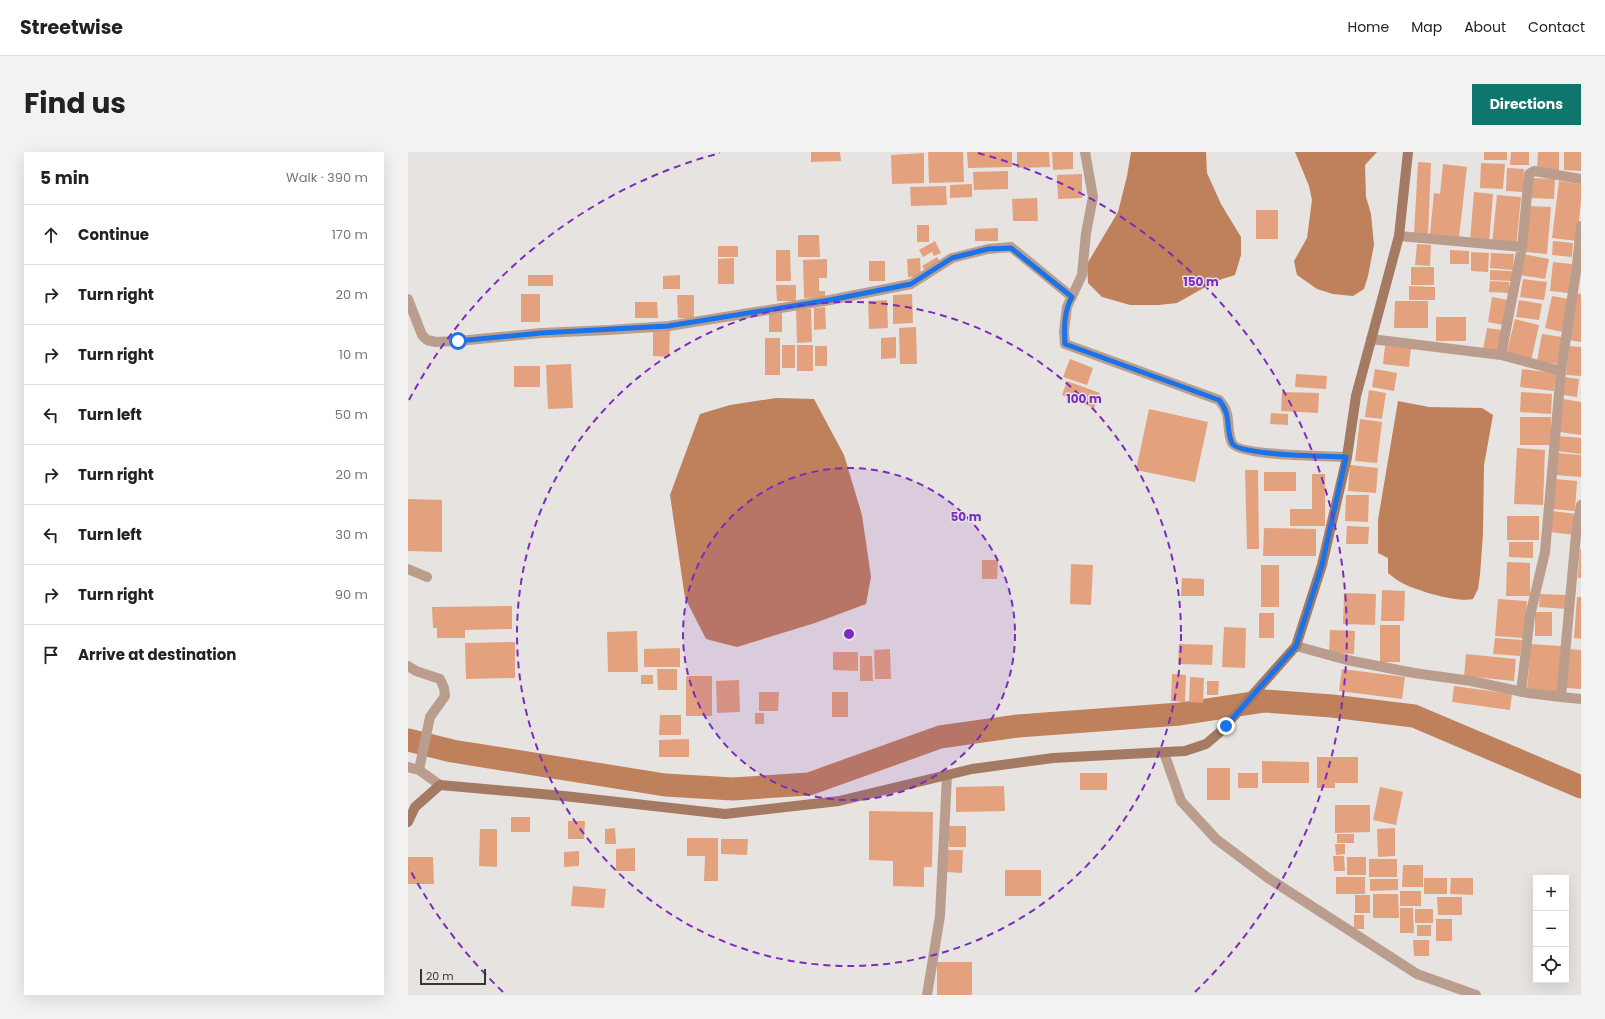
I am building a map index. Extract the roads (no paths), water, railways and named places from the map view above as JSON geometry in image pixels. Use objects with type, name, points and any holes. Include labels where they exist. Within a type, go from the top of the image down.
[{"type":"main road","points":[[408,822],[415,807],[440,785],[564,796],[725,814],[839,801],[972,769],[1052,758],[1185,751],[1206,744],[1226,726],[1293,650],[1322,565],[1346,457],[1356,396],[1399,236],[1408,152]]},
{"type":"street","points":[[1085,152],[1093,197],[1086,233],[1082,275],[1067,307],[1064,331],[1065,344],[1219,400],[1226,408],[1232,444],[1238,449],[1279,454],[1346,457]]},
{"type":"street","points":[[1501,356],[1522,248],[1529,174],[1534,171],[1581,179]]},
{"type":"street","points":[[1521,692],[1530,616],[1546,552],[1561,370],[1577,266],[1581,226]]},
{"type":"street","points":[[1399,236],[1522,248]]},
{"type":"street","points":[[408,299],[422,335],[427,340],[436,342],[541,333],[668,326],[830,300],[911,284],[952,258],[988,249],[1011,248],[1072,297]]},
{"type":"street","points":[[1371,339],[1501,356],[1561,370]]},
{"type":"street","points":[[1561,698],[1576,536],[1581,505]]},
{"type":"street","points":[[408,569],[427,577]]},
{"type":"street","points":[[1293,650],[1414,673],[1471,681],[1521,692],[1561,698],[1581,699]]},
{"type":"street","points":[[408,666],[416,671],[440,679],[444,688],[444,696],[430,717],[420,770]]},
{"type":"street","points":[[1164,753],[1181,801],[1216,839],[1268,878],[1417,974],[1476,995]]},
{"type":"street","points":[[408,767],[420,770],[440,785]]},
{"type":"street","points":[[927,995],[940,916],[947,776]]},
{"type":"waterway","points":[[408,740],[452,751],[665,785],[733,789],[809,784],[940,737],[1018,726],[1180,714],[1265,701],[1332,706],[1414,716],[1581,787]]}]
